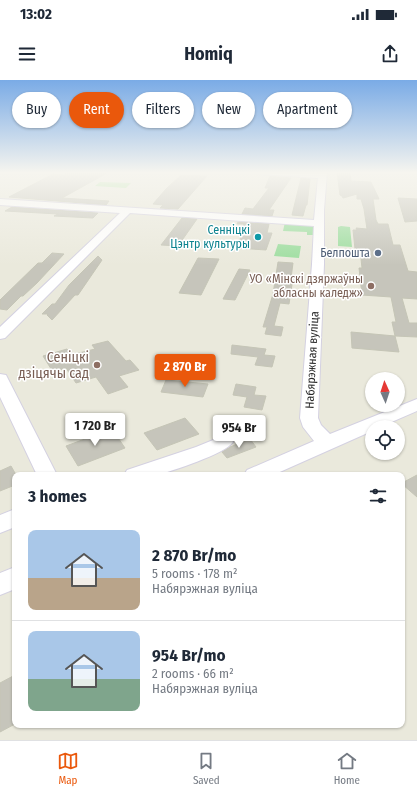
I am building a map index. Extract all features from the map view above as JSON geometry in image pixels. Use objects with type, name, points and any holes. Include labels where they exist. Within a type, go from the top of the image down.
[{"type":"street","points":[[11,203],[319,223]]},
{"type":"street","name":"Набярэжная вуліца","points":[[321,203],[309,412],[312,427],[327,443]]},
{"type":"street","points":[[0,335],[126,211]]},
{"type":"street","points":[[0,379],[46,472]]},
{"type":"street","points":[[261,472],[417,404]]},
{"type":"street","points":[[143,472],[203,452],[223,442]]},
{"type":"street","points":[[0,524],[12,519]]},
{"type":"street","points":[[0,584],[12,579]]},
{"type":"green space","points":[[285,222],[314,224],[313,235],[307,235],[307,232],[283,231]]},
{"type":"green space","points":[[338,227],[350,227],[352,247],[338,246]]},
{"type":"green space","points":[[278,244],[301,246],[299,258],[274,256]]},
{"type":"building","points":[[79,203],[108,203],[106,205]]},
{"type":"building","points":[[183,203],[178,209],[160,208],[163,205],[153,204]]},
{"type":"building","points":[[258,203],[274,203],[269,210],[274,210],[272,216],[242,214],[245,208],[253,209]]},
{"type":"building","points":[[295,203],[307,203],[303,216],[292,215]]},
{"type":"building","points":[[362,203],[374,203],[378,224],[388,224],[393,245],[400,245],[408,271],[417,272],[417,299],[402,298],[409,323],[417,323],[417,337],[395,336],[392,322],[396,322],[391,297],[362,295],[359,268],[362,268],[360,249],[355,249],[353,230],[357,230],[356,228],[367,229]]},
{"type":"building","points":[[399,203],[417,203],[417,221],[405,222]]},
{"type":"building","points":[[12,207],[98,213],[93,218],[54,216],[58,214],[5,211]]},
{"type":"building","points":[[182,218],[197,219],[178,246],[161,245]]},
{"type":"building","name":"Сенніцкі Цэнтр культуры","points":[[238,222],[269,224],[267,233],[272,233],[266,250],[236,248],[245,228],[242,228],[244,224],[237,224]]},
{"type":"building","points":[[52,253],[64,254],[37,283],[7,310],[0,309],[0,300],[38,263],[42,263]]},
{"type":"building","points":[[98,256],[102,260],[78,295],[75,295],[52,320],[47,315],[48,314],[42,314],[52,304],[55,304],[69,285]]},
{"type":"building","points":[[198,258],[219,259],[201,295],[179,293]]},
{"type":"building","points":[[278,262],[293,263],[291,278],[293,278],[289,304],[280,303],[274,326],[283,327],[281,336],[265,334],[267,327],[263,327],[273,294]]},
{"type":"building","points":[[239,269],[250,270],[235,300],[223,299]]},
{"type":"building","points":[[351,332],[395,336],[399,352],[352,348]]},
{"type":"building","points":[[108,341],[126,361],[130,360],[139,370],[119,376],[128,387],[108,394],[96,377],[76,383],[66,368],[53,372],[43,356],[67,349],[71,355],[95,349],[92,345]]},
{"type":"building","points":[[232,345],[266,349],[264,355],[275,356],[272,367],[255,365],[258,357],[231,354]]},
{"type":"building","points":[[166,380],[208,384],[203,397],[161,392]]},
{"type":"building","points":[[236,384],[256,387],[254,395],[266,396],[262,410],[244,407],[247,397],[233,395]]},
{"type":"building","points":[[185,418],[199,434],[157,450],[144,433]]},
{"type":"building","points":[[112,429],[125,448],[78,466],[66,446]]},
{"type":"building","points":[[250,439],[256,447],[227,458],[222,452],[230,447]]},
{"type":"building","points":[[11,466],[14,472],[12,472],[12,486],[0,491],[0,471]]},
{"type":"building","points":[[417,475],[417,497],[405,487],[405,481]]},
{"type":"building","points":[[12,677],[12,726],[0,732],[0,683]]},
{"type":"place","name":"Сенніцкі Цэнтр культуры","points":[[258,237]]},
{"type":"place","name":"Белпошта","points":[[378,253]]},
{"type":"place","name":"УО «Мінскі дзяржаўны абласны каледж»","points":[[371,286]]},
{"type":"place","name":"Сеніцкі дзіцячы сад","points":[[97,365]]}]
